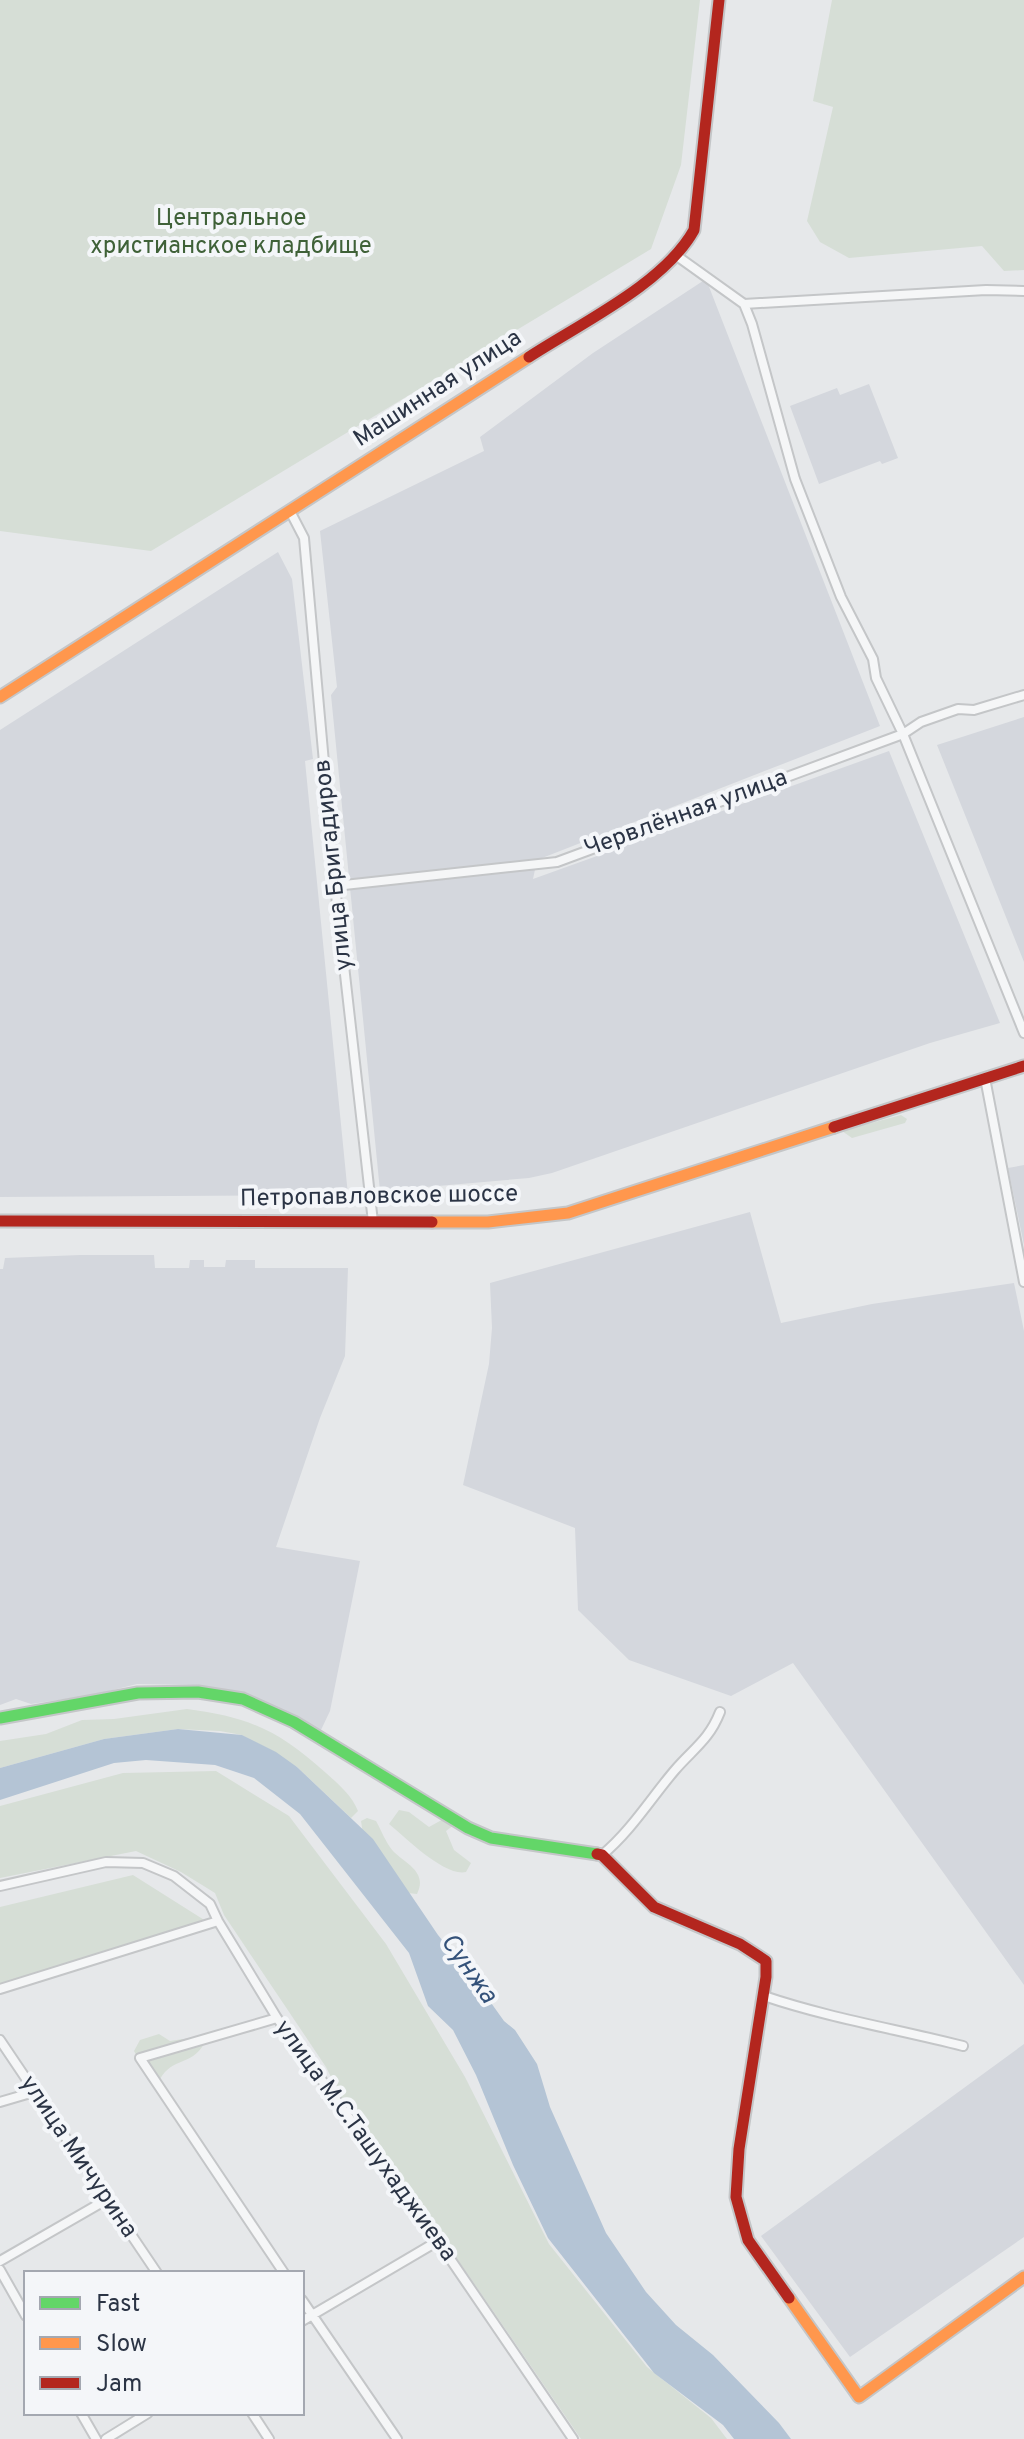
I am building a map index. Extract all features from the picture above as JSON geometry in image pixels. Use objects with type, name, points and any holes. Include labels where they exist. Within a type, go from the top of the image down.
[{"type":"street","name":"Машинная улица","points":[[0,697],[638,285],[677,256],[694,230],[719,0]]},
{"type":"street","points":[[677,256],[744,304],[795,479],[841,597],[873,659],[876,678],[903,734],[1024,1033]]},
{"type":"street","points":[[744,304],[986,290],[1024,291]]},
{"type":"street","name":"улица Бригадиров","points":[[290,511],[304,538],[335,886],[373,1222]]},
{"type":"street","name":"Червлённая улица","points":[[335,886],[557,862],[903,734],[921,722],[958,709],[974,710],[1024,695]]},
{"type":"street","name":"Петропавловское шоссе","points":[[0,1221],[488,1222],[568,1213],[1024,1066]]},
{"type":"street","points":[[985,1078],[1024,1282]]},
{"type":"street","points":[[0,1718],[138,1693],[198,1692],[243,1699],[294,1722],[468,1828],[491,1838],[602,1855],[654,1907],[740,1944],[766,1961],[764,1996],[739,2149],[736,2197],[748,2240],[859,2397],[1024,2277]]},
{"type":"street","points":[[602,1855],[618,1842],[677,1768],[700,1746],[713,1730],[720,1712]]},
{"type":"street","name":"улица М.С.Ташухаджиева","points":[[0,1886],[106,1862],[143,1863],[174,1876],[210,1904],[277,2018],[438,2241],[573,2439]]},
{"type":"street","points":[[0,1989],[218,1921]]},
{"type":"street","points":[[764,1996],[840,2019],[963,2046]]},
{"type":"street","points":[[277,2018],[140,2058],[283,2271]]},
{"type":"street","name":"улица Мичурина","points":[[0,2040],[156,2271]]},
{"type":"street","points":[[0,2102],[34,2092]]},
{"type":"street","points":[[0,2261],[106,2200]]},
{"type":"street","points":[[304,2320],[438,2241]]},
{"type":"street","points":[[0,2270],[24,2312]]},
{"type":"street","points":[[304,2303],[397,2439]]},
{"type":"street","points":[[82,2415],[96,2439]]},
{"type":"street","points":[[106,2439],[145,2415]]},
{"type":"street","points":[[253,2415],[269,2439]]},
{"type":"shaded area","points":[[706,279],[880,726],[537,860],[533,879],[889,751],[1000,1023],[930,1043],[552,1173],[529,1178],[380,1191],[331,695],[337,687],[320,531],[484,451],[480,437],[593,353]]},
{"type":"shaded area","points":[[869,384],[898,458],[882,464],[880,461],[819,484],[790,406],[837,388],[840,395]]},
{"type":"shaded area","points":[[278,552],[292,579],[313,759],[305,761],[348,1195],[0,1197],[0,730]]},
{"type":"shaded area","points":[[1024,717],[1024,962],[937,745]]},
{"type":"shaded area","points":[[1024,1165],[1024,1245],[1008,1168]]},
{"type":"shaded area","points":[[750,1212],[781,1323],[872,1304],[1014,1283],[1024,1331],[1024,1985],[793,1663],[731,1696],[629,1660],[578,1610],[575,1528],[463,1485],[489,1364],[492,1328],[490,1283]]},
{"type":"shaded area","points":[[154,1255],[155,1268],[189,1268],[190,1260],[204,1260],[204,1267],[225,1267],[226,1260],[255,1260],[255,1268],[348,1268],[345,1356],[320,1418],[276,1547],[360,1561],[330,1711],[320,1732],[250,1696],[194,1685],[137,1684],[93,1695],[31,1704],[16,1699],[0,1705],[0,1269],[3,1269],[5,1258]]},
{"type":"shaded area","points":[[1024,2044],[1024,2237],[850,2357],[761,2236]]},
{"type":"green space","name":"Центральное христианское кладбище","points":[[0,0],[700,0],[681,165],[651,249],[151,551],[0,531]]},
{"type":"green space","points":[[832,0],[1024,0],[1024,270],[1004,271],[982,246],[849,258],[820,242],[807,221],[833,107],[813,101]]},
{"type":"green space","points":[[901,1115],[907,1119],[905,1123],[852,1138],[842,1131]]},
{"type":"green space","points":[[187,1709],[229,1716],[278,1736],[336,1782],[358,1811],[351,1818],[297,1767],[242,1735],[220,1731],[178,1729],[104,1739],[0,1768],[0,1741],[46,1734],[82,1720]]},
{"type":"green space","points":[[216,1771],[289,1816],[386,1944],[465,2077],[549,2244],[647,2367],[711,2418],[727,2439],[581,2439],[447,2244],[358,2131],[326,2067],[224,1915],[215,1893],[181,1872],[136,1851],[0,1878],[0,1806],[123,1773]]},
{"type":"green space","points":[[399,1810],[409,1812],[429,1827],[447,1817],[454,1825],[446,1831],[454,1850],[471,1863],[466,1872],[457,1872],[437,1863],[389,1824]]},
{"type":"green space","points":[[367,1818],[376,1821],[390,1848],[418,1874],[420,1886],[417,1894],[408,1893],[363,1834],[361,1821]]},
{"type":"green space","points":[[133,1875],[209,1923],[0,1986],[0,1907]]},
{"type":"green space","points":[[159,2034],[170,2041],[196,2037],[204,2044],[193,2056],[171,2067],[160,2079],[149,2078],[134,2051],[140,2040]]},
{"type":"water","points":[[178,1729],[242,1735],[276,1752],[297,1767],[373,1839],[438,1935],[504,2021],[515,2030],[537,2064],[550,2107],[606,2233],[646,2292],[676,2325],[713,2355],[791,2439],[734,2439],[723,2425],[654,2373],[548,2238],[513,2165],[476,2075],[453,2030],[428,2006],[409,1953],[300,1814],[254,1778],[215,1765],[146,1760],[114,1763],[0,1800],[0,1768],[104,1739]]},
{"type":"traffic: fast","points":[[0,1718],[138,1693],[198,1692],[243,1699],[294,1722],[468,1828],[491,1838],[597,1854]]},
{"type":"traffic: slow","points":[[0,697],[529,357]]},
{"type":"traffic: slow","points":[[432,1222],[488,1222],[568,1213],[834,1127]]},
{"type":"traffic: slow","points":[[789,2298],[859,2397],[1024,2277]]},
{"type":"traffic: jam","points":[[529,357],[642,285],[663,268],[694,230],[719,0]]},
{"type":"traffic: jam","points":[[834,1127],[1024,1066]]},
{"type":"traffic: jam","points":[[0,1221],[432,1222]]},
{"type":"traffic: jam","points":[[597,1854],[602,1855],[654,1907],[740,1944],[766,1961],[739,2149],[736,2197],[748,2240],[789,2298]]},
{"type":"water label","name":"Сунжа","points":[[468,1969]]}]
